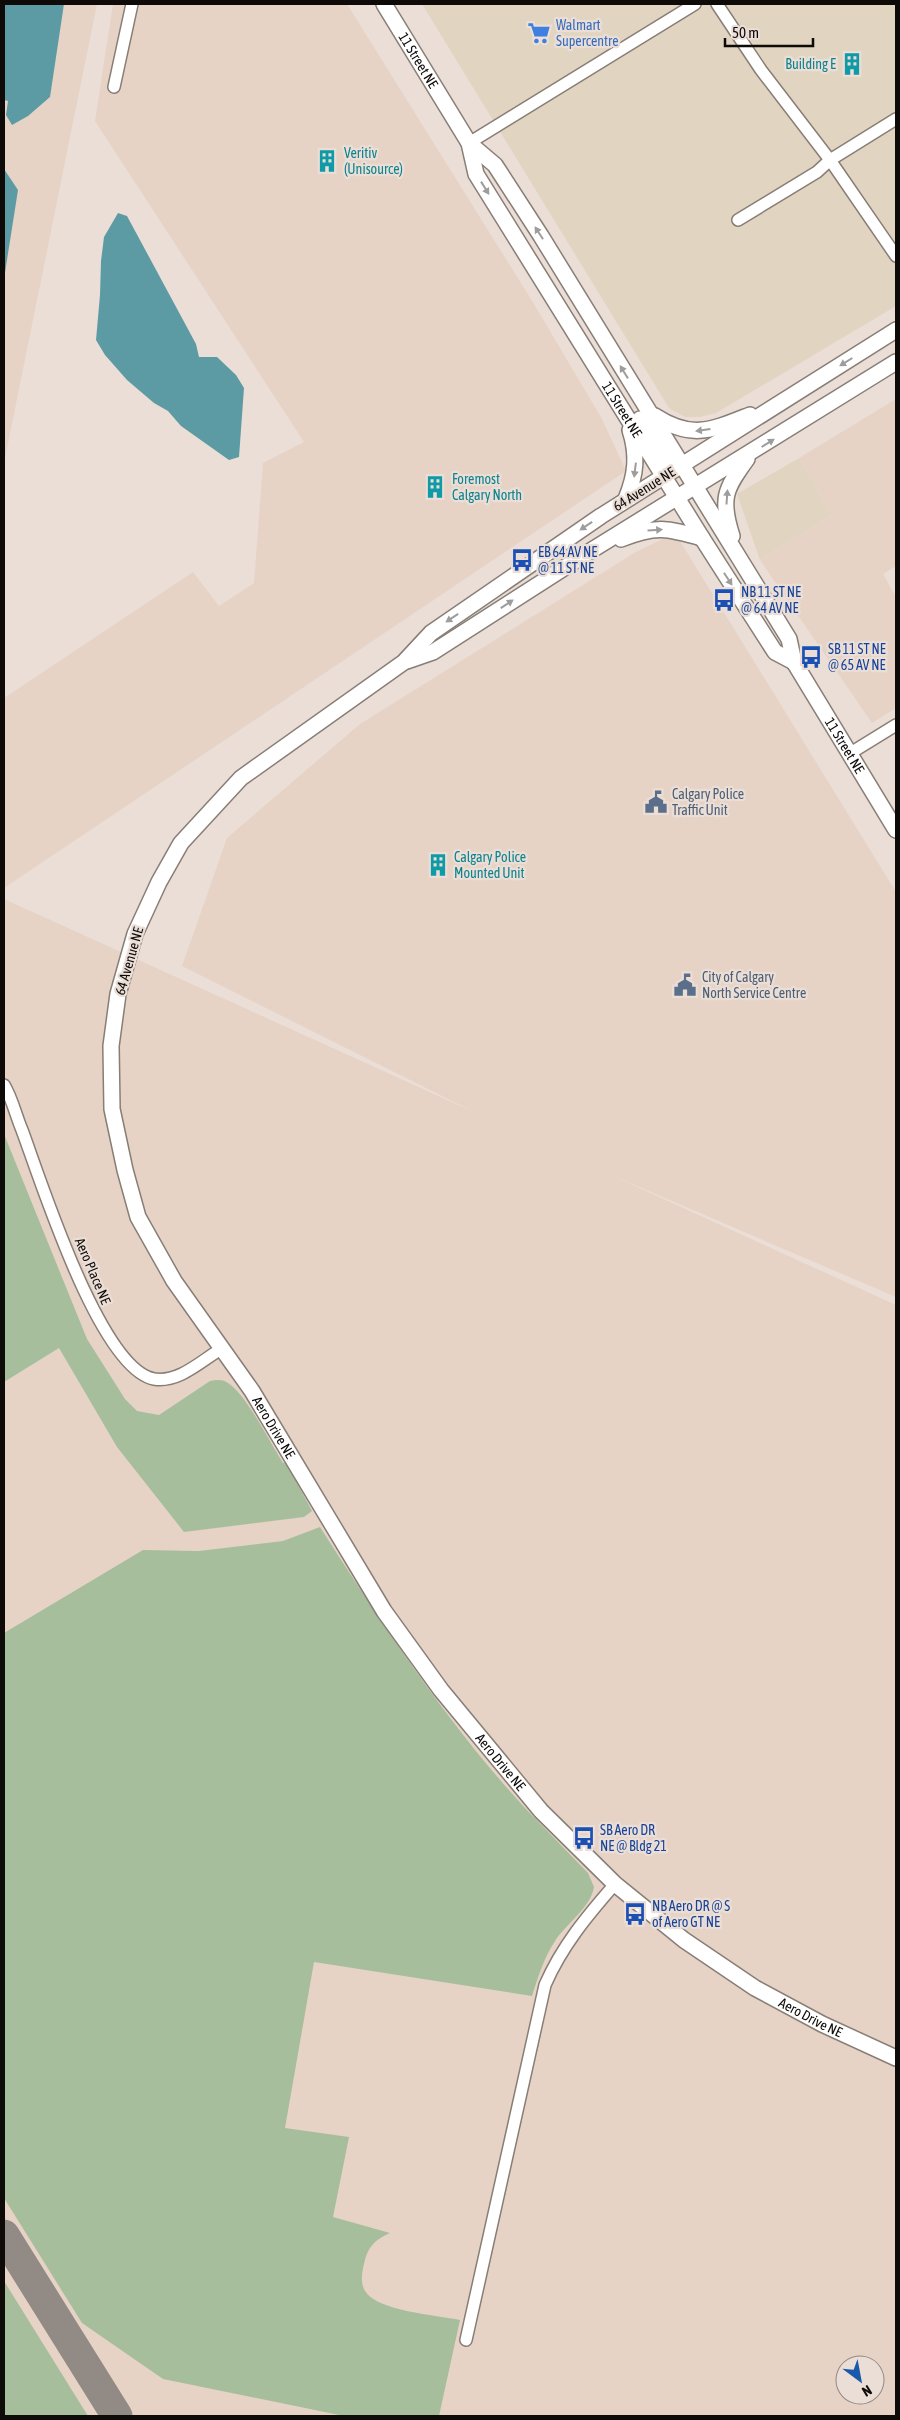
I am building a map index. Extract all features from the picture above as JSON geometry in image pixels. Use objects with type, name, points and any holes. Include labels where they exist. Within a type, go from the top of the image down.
[{"type":"street","points":[[114,87],[132,4]]},
{"type":"street","name":"11 Street NE","points":[[384,4],[469,143],[495,165],[650,413],[673,470],[677,497],[702,538],[775,652],[794,662]]},
{"type":"street","points":[[469,143],[695,4]]},
{"type":"street","points":[[717,4],[761,70],[830,160],[896,256]]},
{"type":"street","points":[[738,220],[817,172],[830,160],[896,119]]},
{"type":"street","name":"11 Street NE","points":[[469,143],[476,174],[558,306],[622,408],[673,470]]},
{"type":"street","points":[[558,306],[673,470],[680,478],[696,485]]},
{"type":"street","points":[[892,333],[896,323]]},
{"type":"street","name":"64 Avenue NE","points":[[222,1349],[174,1281],[138,1217],[125,1170],[112,1109],[111,1046],[121,986],[135,934],[159,882],[181,843],[241,778],[404,662],[431,633],[626,499],[892,333]]},
{"type":"street","name":"64 Avenue NE","points":[[404,662],[433,652],[592,550],[696,485],[751,454],[896,362]]},
{"type":"street","points":[[650,413],[673,427],[699,431],[722,426],[782,402]]},
{"type":"street","points":[[622,408],[632,438],[636,458],[634,480],[626,499]]},
{"type":"street","points":[[740,561],[727,520],[726,497],[732,479],[751,454]]},
{"type":"street","name":"11 Street NE","points":[[696,485],[740,561],[789,639],[794,662],[896,830]]},
{"type":"street","points":[[592,550],[654,528],[702,538]]},
{"type":"street","points":[[850,754],[896,725]]},
{"type":"street","name":"Aero Place NE","points":[[4,1085],[69,1255],[100,1324],[125,1360],[139,1373],[154,1378],[176,1378],[222,1349]]},
{"type":"street","name":"Aero Drive NE","points":[[222,1349],[252,1391],[374,1594],[418,1658],[540,1811],[615,1884],[684,1940],[755,1988],[822,2024],[896,2058]]},
{"type":"street","points":[[466,2340],[545,1985],[569,1938],[615,1884]]},
{"type":"shaded area","points":[[4,4],[97,4],[4,463]]},
{"type":"shaded area","points":[[113,4],[347,4],[534,304],[602,419],[626,471],[4,888],[4,698],[193,572],[219,606],[254,583],[263,463],[304,442],[95,121]]},
{"type":"shaded area","points":[[422,4],[896,4],[896,306],[716,413],[700,417],[685,417],[669,408]]},
{"type":"shaded area","points":[[896,399],[896,566],[883,574],[896,597],[896,708],[872,723],[760,560],[832,515],[799,458]]},
{"type":"shaded area","points":[[799,458],[832,515],[760,560],[737,494]]},
{"type":"shaded area","points":[[675,533],[896,892],[896,1297],[611,1175],[896,1305],[896,2416],[4,2416],[4,899],[476,1113],[182,966],[227,838],[360,724],[634,553]]},
{"type":"green space","points":[[4,1134],[87,1339],[125,1399],[137,1411],[159,1415],[210,1381],[221,1380],[228,1383],[243,1397],[283,1463],[286,1462],[312,1511],[304,1517],[184,1532],[117,1447],[59,1348],[4,1382]]},
{"type":"green space","points":[[320,1527],[367,1600],[442,1707],[496,1776],[588,1873],[594,1887],[588,1901],[578,1915],[551,1947],[532,1996],[314,1962],[285,2128],[349,2137],[333,2217],[390,2233],[376,2241],[367,2253],[362,2278],[362,2285],[365,2291],[372,2298],[394,2308],[460,2320],[439,2416],[344,2416],[163,2379],[82,2323],[4,2198],[4,1633],[143,1550],[199,1551],[283,1541]]},
{"type":"green space","points":[[4,2281],[88,2416],[4,2416]]},
{"type":"water","points":[[4,4],[64,4],[50,97],[28,116],[12,125],[6,115],[8,101],[4,100]]},
{"type":"water","points":[[4,169],[18,190],[4,279]]},
{"type":"water","points":[[118,213],[127,216],[196,344],[199,357],[217,357],[236,375],[244,388],[239,457],[229,460],[181,426],[168,411],[154,403],[127,380],[105,355],[96,340],[104,237]]},
{"type":"taxiway","points":[[4,2235],[117,2416]]},
{"type":"place","name":"Walmart Supercentre","points":[[539,33]]},
{"type":"place","name":"Building E","points":[[852,64]]},
{"type":"place","name":"Veritiv (Unisource)","points":[[327,161]]},
{"type":"place","name":"Foremost Calgary North","points":[[435,487]]},
{"type":"place","name":"EB 64 AV NE @ 11 ST NE","points":[[522,560]]},
{"type":"place","name":"NB 11 ST NE @ 64 AV NE","points":[[724,600]]},
{"type":"place","name":"SB 11 ST NE @ 65 AV NE","points":[[811,657]]},
{"type":"place","name":"Calgary Police Traffic Unit","points":[[656,802]]},
{"type":"place","name":"Calgary Police Mounted Unit","points":[[438,865]]},
{"type":"place","name":"City of Calgary North Service Centre","points":[[685,985]]},
{"type":"place","name":"SB Aero DR NE @ Bldg 21","points":[[584,1838]]},
{"type":"place","name":"NB Aero DR @ S of Aero GT NE","points":[[635,1914]]}]
